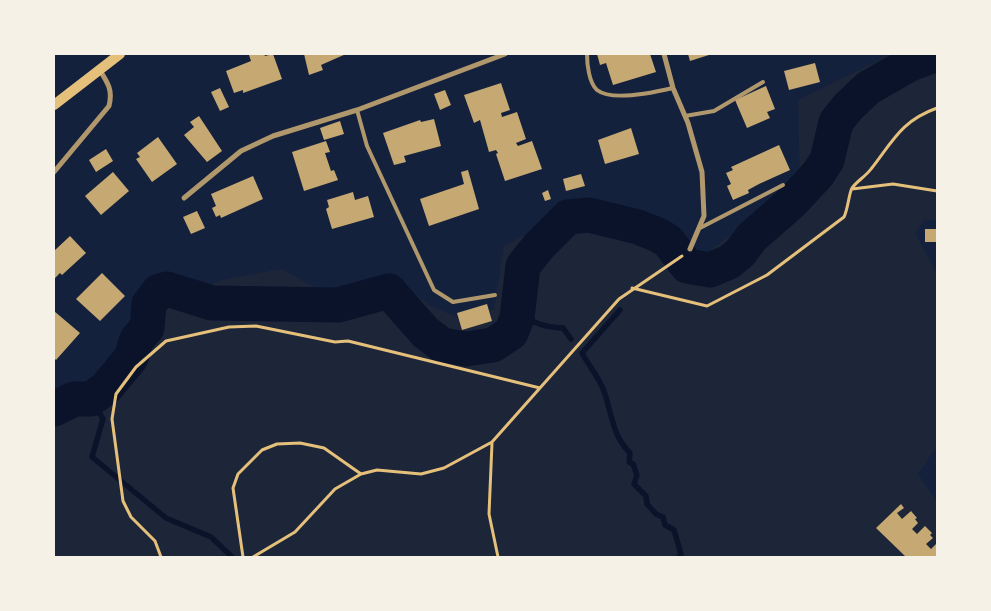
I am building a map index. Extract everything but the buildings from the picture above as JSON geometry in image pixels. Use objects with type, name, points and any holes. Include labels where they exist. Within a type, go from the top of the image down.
[{"type":"main road","points":[[54,105],[120,54]]},
{"type":"street","points":[[184,198],[241,151],[283,131],[357,110],[505,54]]},
{"type":"street","points":[[664,54],[673,88],[685,116],[702,172],[704,216],[690,249]]},
{"type":"street","points":[[54,172],[109,106],[112,94],[110,86],[99,69]]},
{"type":"lane","points":[[588,54],[592,83],[596,90],[607,96],[646,93],[673,88]]},
{"type":"lane","points":[[685,116],[714,111],[763,82]]},
{"type":"lane","points":[[357,110],[367,146],[434,290],[453,302],[495,295]]},
{"type":"lane","points":[[700,228],[783,185]]},
{"type":"path","points":[[632,288],[707,306],[767,274],[844,217],[849,206],[851,189],[870,170],[902,128],[911,120],[937,108]]},
{"type":"path","points":[[851,189],[893,184],[937,191]]},
{"type":"path","points":[[253,557],[295,532],[335,489],[361,474],[377,470],[421,474],[444,468],[492,442],[619,299],[632,288],[675,262]]},
{"type":"path","points":[[161,557],[155,541],[131,517],[123,502],[112,419],[116,394],[127,378],[151,352],[166,341],[229,327],[256,326],[335,342],[348,341],[540,388]]},
{"type":"path","points":[[492,442],[489,514],[498,557]]},
{"type":"path","points":[[243,557],[233,488],[238,474],[262,450],[277,444],[308,444],[324,448],[361,474]]},
{"type":"shaded area","points":[[892,54],[937,54],[937,220],[925,220],[915,233],[937,274],[937,446],[918,474],[937,502],[937,557],[54,557],[54,394],[96,387],[167,305],[221,280],[281,269],[329,295],[400,281],[429,305],[461,319],[494,309],[504,246],[574,209],[702,256],[800,186],[798,100]]},
{"type":"waterway","points":[[54,409],[74,399],[91,399],[106,388],[131,358],[137,339],[147,328],[149,304],[159,291],[167,289],[212,303],[338,305],[389,291],[425,332],[442,345],[466,349],[493,345],[511,333],[517,318],[523,266],[539,246],[568,217],[589,215],[638,227],[668,241],[687,266],[710,270],[729,262],[740,253],[752,237],[792,202],[818,174],[827,160],[836,122],[848,107],[868,88],[908,65],[937,54]]},
{"type":"waterway","points":[[620,310],[582,353],[601,384],[616,433],[630,453],[629,462],[633,464],[637,475],[634,484],[646,496],[647,504],[656,514],[663,517],[665,525],[674,530],[681,554],[679,557]]},
{"type":"waterway","points":[[519,312],[540,324],[563,328],[571,339]]},
{"type":"waterway","points":[[91,399],[103,419],[92,457],[166,518],[211,537],[232,557]]}]
